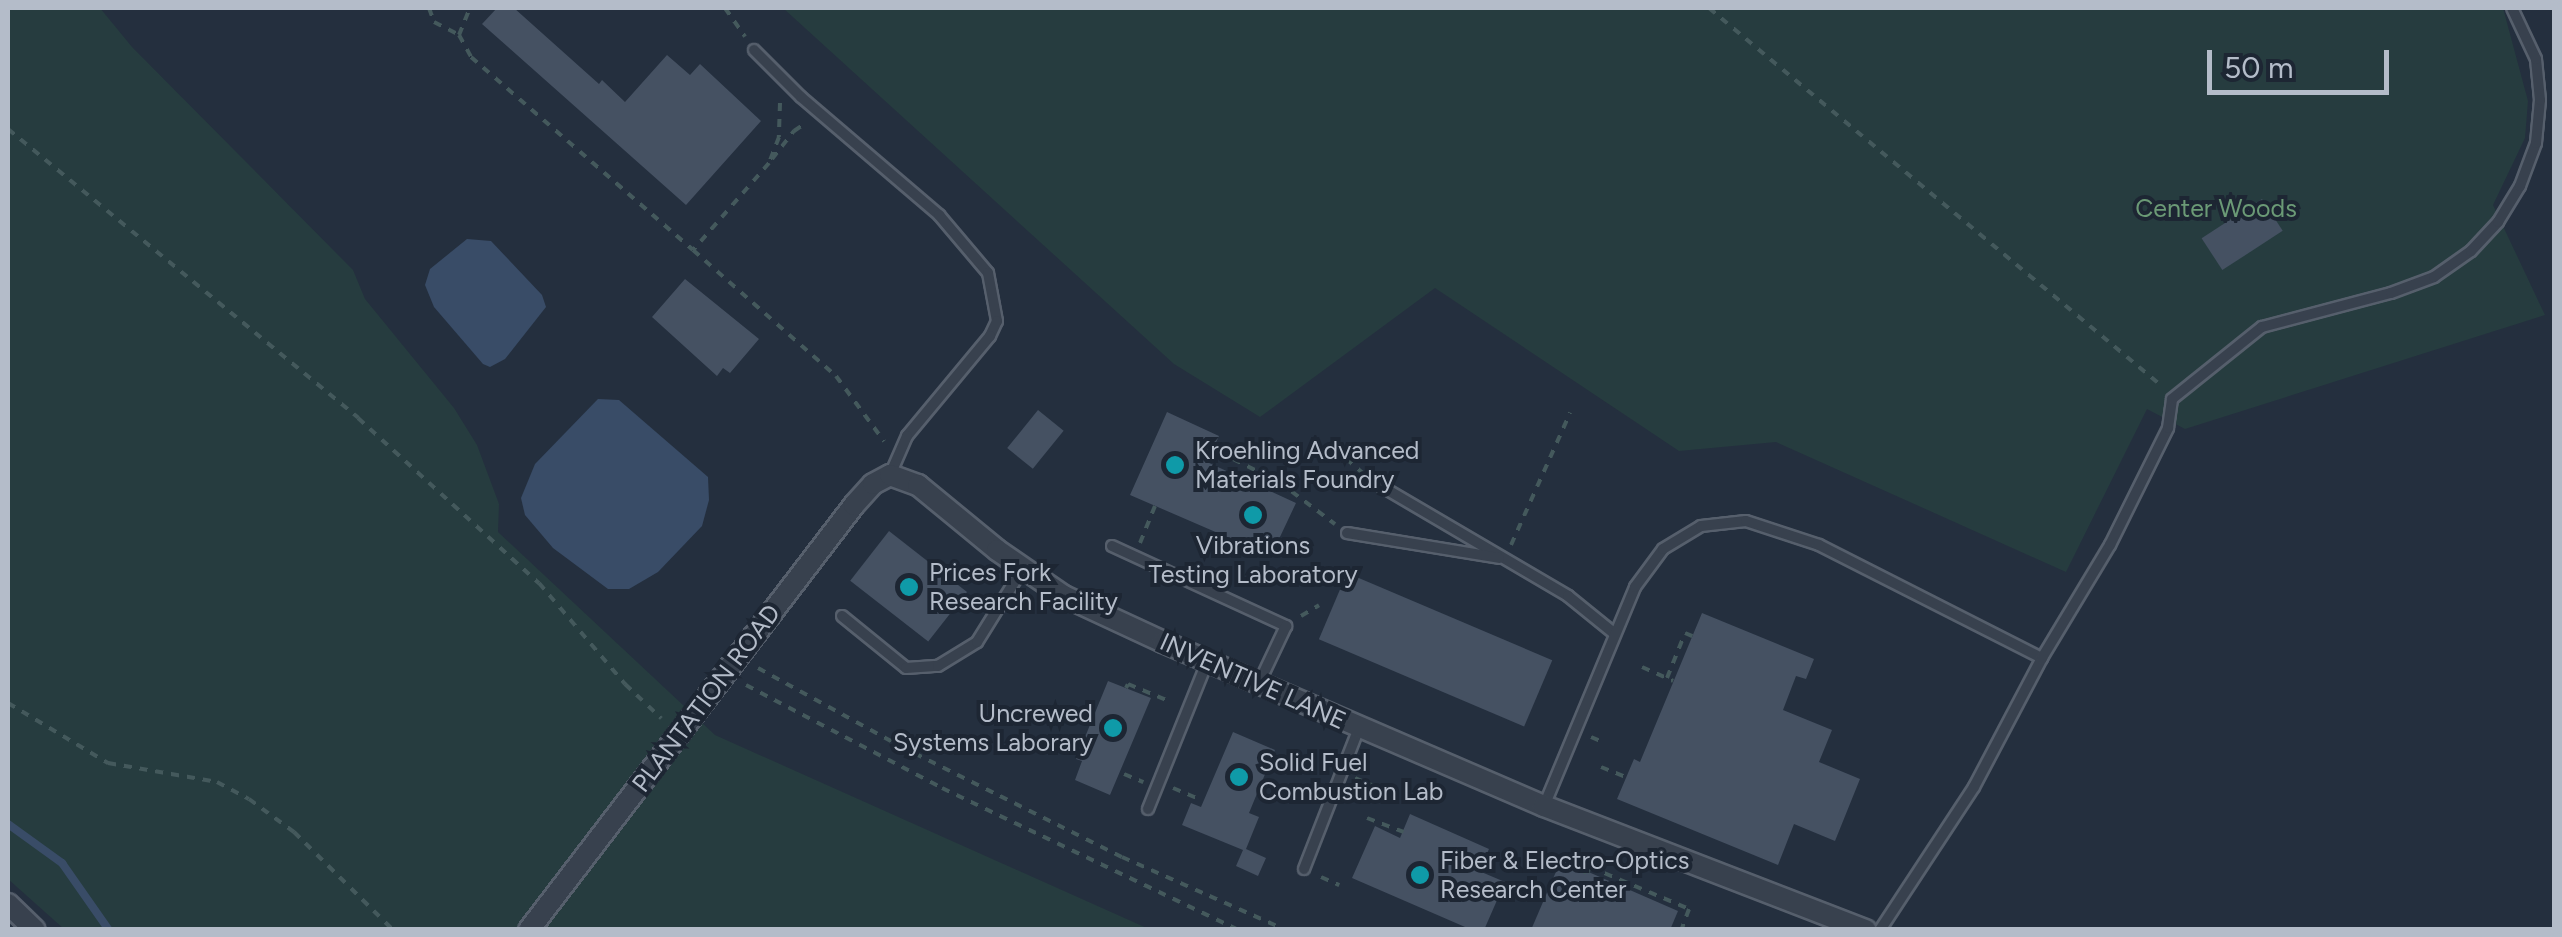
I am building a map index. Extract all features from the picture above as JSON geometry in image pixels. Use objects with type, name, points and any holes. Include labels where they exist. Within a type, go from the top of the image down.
[{"type":"street","name":"PLANTATION ROAD","points":[[528,930],[854,505],[873,484],[890,475]]},
{"type":"street","name":"INVENTIVE LANE","points":[[890,475],[918,485],[1064,596],[1207,662],[1544,806],[1828,922],[1866,930]]},
{"type":"street","points":[[8,904],[35,930]]},
{"type":"lane","points":[[1880,930],[1974,787],[2042,658],[2110,545],[2168,428],[2172,399],[2262,327],[2391,293],[2434,276],[2471,252],[2498,222],[2520,186],[2536,143],[2540,100],[2536,59],[2512,8]]},
{"type":"lane","points":[[754,50],[973,250],[988,272],[996,298],[997,321],[990,336],[908,436],[890,475]]},
{"type":"lane","points":[[1374,482],[1568,596],[1615,634]]},
{"type":"lane","points":[[1544,806],[1634,587],[1664,549],[1701,526],[1746,521],[1819,545],[2042,658]]},
{"type":"lane","points":[[1347,533],[1505,559]]},
{"type":"lane","points":[[1112,546],[1286,626],[1258,684]]},
{"type":"lane","points":[[842,616],[906,668],[938,666],[977,642],[1023,568]]},
{"type":"lane","points":[[1148,809],[1207,662]]},
{"type":"lane","points":[[1304,869],[1359,728]]},
{"type":"path","points":[[428,8],[434,22],[459,34],[472,56],[836,376],[885,443],[890,475]]},
{"type":"path","points":[[459,34],[470,8]]},
{"type":"path","points":[[725,8],[754,50]]},
{"type":"path","points":[[1709,8],[2140,364],[2172,399]]},
{"type":"path","points":[[769,163],[779,137],[782,106],[775,92]]},
{"type":"path","points":[[693,250],[794,130],[806,123],[824,123],[849,138]]},
{"type":"path","points":[[8,129],[358,418],[539,584],[625,684],[679,735]]},
{"type":"path","points":[[1505,559],[1570,413]]},
{"type":"path","points":[[1334,448],[1374,482]]},
{"type":"path","points":[[1233,459],[1279,482],[1347,533]]},
{"type":"path","points":[[1145,531],[1156,506]]},
{"type":"path","points":[[1286,626],[1318,604]]},
{"type":"path","points":[[1642,668],[1670,679],[1685,634],[1692,636]]},
{"type":"path","points":[[1680,645],[1688,648]]},
{"type":"path","points":[[736,656],[900,746],[1122,857],[1286,930]]},
{"type":"path","points":[[724,674],[942,788],[1240,930]]},
{"type":"path","points":[[1126,688],[1128,684],[1175,704]]},
{"type":"path","points":[[8,703],[108,763],[216,782],[249,799],[294,832],[393,930]]},
{"type":"path","points":[[1601,767],[1626,778]]},
{"type":"path","points":[[1342,772],[1378,788]]},
{"type":"path","points":[[1159,782],[1196,798]]},
{"type":"path","points":[[1367,818],[1403,832]]},
{"type":"path","points":[[1583,871],[1588,873],[1590,867],[1689,909],[1682,928],[1686,930]]},
{"type":"green space","points":[[8,8],[100,8],[132,47],[353,270],[365,299],[454,408],[477,445],[499,504],[498,532],[715,735],[1149,929],[64,929],[8,879]]},
{"type":"green space","name":"Center Woods","points":[[783,8],[2503,8],[2528,101],[2525,138],[2493,205],[2545,315],[2185,429],[2147,409],[2066,572],[1776,442],[1679,451],[1435,288],[1260,417],[1174,364]]},
{"type":"water","points":[[467,239],[491,241],[542,295],[546,307],[505,359],[490,367],[483,364],[434,307],[425,285],[430,269]]},
{"type":"water","points":[[598,399],[619,400],[708,477],[709,500],[702,526],[658,572],[629,589],[608,589],[553,548],[525,515],[521,498],[535,464]]},
{"type":"building","points":[[497,8],[514,8],[599,84],[602,80],[625,102],[667,55],[690,75],[700,64],[761,121],[686,205],[482,24]]},
{"type":"building","points":[[2262,199],[2283,231],[2222,270],[2202,238]]},
{"type":"building","points":[[685,279],[759,339],[730,373],[723,368],[717,376],[652,317]]},
{"type":"building","points":[[1038,410],[1064,431],[1033,469],[1007,448]]},
{"type":"building","points":[[1167,412],[1219,436],[1207,462],[1296,503],[1271,556],[1130,495]]},
{"type":"building","name":"Prices Fork Research Facility","points":[[889,531],[967,592],[928,642],[850,581]]},
{"type":"building","points":[[1347,573],[1552,660],[1524,726],[1319,639]]},
{"type":"building","points":[[1702,613],[1814,659],[1806,679],[1796,676],[1783,710],[1832,730],[1819,762],[1860,779],[1835,841],[1794,824],[1778,865],[1617,799],[1634,759],[1640,762]]},
{"type":"building","name":"Uncrewed Systems Laborary","points":[[1108,681],[1151,698],[1110,795],[1075,780],[1082,761],[1076,759]]},
{"type":"building","name":"Solid Fuel Combustion Lab","points":[[1233,732],[1275,750],[1249,813],[1259,817],[1246,849],[1266,858],[1258,876],[1236,866],[1243,850],[1182,825],[1191,803],[1201,807]]},
{"type":"building","name":"Fiber & Electro-Optics Research Center","points":[[1410,814],[1489,849],[1479,871],[1505,882],[1484,930],[1472,930],[1352,878],[1375,826],[1400,838]]},
{"type":"building","points":[[1561,860],[1678,911],[1670,930],[1531,930]]},
{"type":"waterway","points":[[8,824],[62,863],[109,930]]},
{"type":"place","name":"Kroehling Advanced Materials Foundry","points":[[1175,465]]},
{"type":"place","name":"Vibrations Testing Laboratory","points":[[1253,515]]},
{"type":"place","name":"Prices Fork Research Facility","points":[[909,587]]},
{"type":"place","name":"Uncrewed Systems Laborary","points":[[1113,728]]},
{"type":"place","name":"Solid Fuel Combustion Lab","points":[[1239,777]]},
{"type":"place","name":"Fiber & Electro-Optics Research Center","points":[[1420,875]]}]
